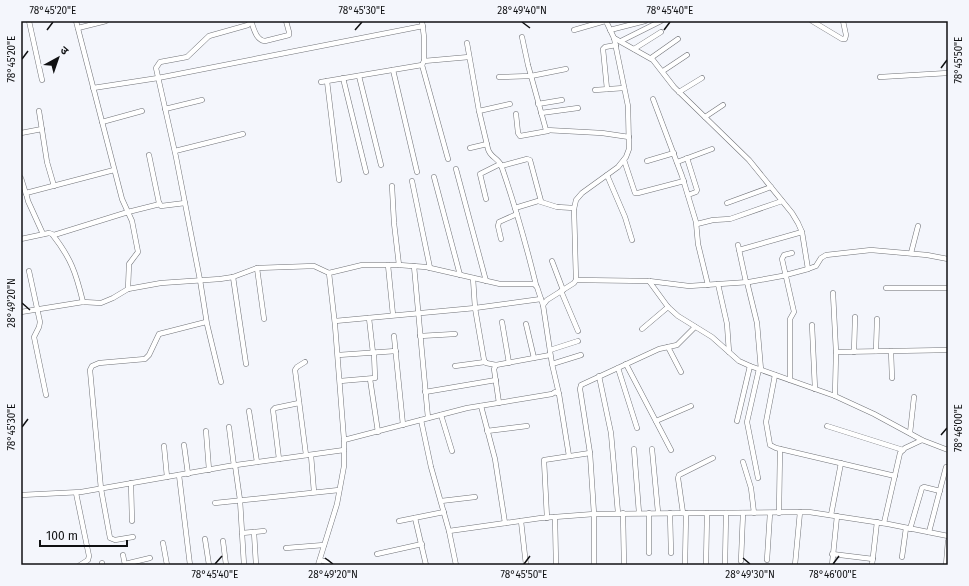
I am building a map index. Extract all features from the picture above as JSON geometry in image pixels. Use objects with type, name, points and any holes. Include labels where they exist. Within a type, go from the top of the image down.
[{"type":"street","points":[[29,21],[42,80]]},
{"type":"street","points":[[76,21],[114,170],[122,199],[132,221],[138,249],[137,254],[129,264],[128,289]]},
{"type":"street","points":[[78,28],[106,21]]},
{"type":"street","points":[[221,382],[206,322],[200,280],[175,151],[156,68],[160,62],[187,57],[209,36],[248,25],[251,21],[258,38],[262,41],[265,42],[289,35],[286,21]]},
{"type":"street","points":[[543,305],[547,300],[574,283],[576,280],[574,208],[576,200],[582,193],[618,167],[624,160],[629,149],[628,106],[614,38],[605,21],[574,30]]},
{"type":"street","points":[[610,30],[644,21]]},
{"type":"street","points":[[621,41],[661,21]]},
{"type":"street","points":[[812,21],[842,39],[845,39],[846,35],[843,21]]},
{"type":"street","points":[[93,88],[158,78],[422,24],[423,63],[448,159]]},
{"type":"street","points":[[634,49],[660,32]]},
{"type":"street","points":[[522,37],[538,104],[545,128],[548,131]]},
{"type":"street","points":[[614,38],[651,58],[679,92],[745,156],[792,213],[802,232],[808,269]]},
{"type":"street","points":[[651,58],[678,38]]},
{"type":"street","points":[[467,44],[479,111],[487,144],[490,154],[497,159],[501,165],[524,236],[536,285],[543,305],[569,456]]},
{"type":"street","points":[[607,89],[603,49],[605,47],[616,45]]},
{"type":"street","points":[[663,71],[687,55]]},
{"type":"street","points":[[321,82],[393,70],[423,63],[469,57]]},
{"type":"street","points":[[499,77],[531,76],[566,69]]},
{"type":"street","points":[[393,70],[417,172]]},
{"type":"street","points":[[880,76],[948,73]]},
{"type":"street","points":[[359,76],[381,165]]},
{"type":"street","points":[[343,78],[366,172]]},
{"type":"street","points":[[679,92],[702,78]]},
{"type":"street","points":[[327,81],[339,180]]},
{"type":"street","points":[[595,90],[624,88]]},
{"type":"street","points":[[653,99],[684,181],[697,224],[698,244],[708,285]]},
{"type":"street","points":[[165,109],[202,100]]},
{"type":"street","points":[[538,104],[562,100]]},
{"type":"street","points":[[479,111],[510,104]]},
{"type":"street","points":[[706,117],[723,105]]},
{"type":"street","points":[[541,113],[578,108]]},
{"type":"street","points":[[39,111],[47,162],[54,186]]},
{"type":"street","points":[[102,122],[142,112]]},
{"type":"street","points":[[516,114],[518,133],[520,136],[548,131],[629,137]]},
{"type":"street","points":[[21,133],[42,129]]},
{"type":"street","points":[[175,151],[244,134]]},
{"type":"street","points":[[470,148],[487,144]]},
{"type":"street","points":[[677,162],[712,149]]},
{"type":"street","points":[[648,161],[674,153]]},
{"type":"street","points":[[149,155],[160,204]]},
{"type":"street","points":[[486,199],[480,174],[501,165],[527,158],[530,160],[541,201]]},
{"type":"street","points":[[687,158],[698,190],[688,195]]},
{"type":"street","points":[[624,160],[634,193],[684,181]]},
{"type":"street","points":[[456,169],[486,281]]},
{"type":"street","points":[[26,194],[27,192],[114,170]]},
{"type":"street","points":[[607,175],[624,213],[632,240]]},
{"type":"street","points":[[434,177],[460,274]]},
{"type":"street","points":[[21,178],[28,201],[43,234]]},
{"type":"street","points":[[412,181],[430,268]]},
{"type":"street","points":[[392,186],[394,223],[400,265]]},
{"type":"street","points":[[727,203],[771,187]]},
{"type":"street","points":[[515,208],[536,201],[541,201],[554,206],[574,208]]},
{"type":"street","points":[[697,224],[713,220],[730,219],[782,201]]},
{"type":"street","points":[[54,236],[128,212],[160,204],[162,206],[185,203]]},
{"type":"street","points":[[501,240],[498,226],[499,222],[517,214]]},
{"type":"street","points":[[911,253],[918,226]]},
{"type":"street","points":[[758,478],[747,422],[760,370],[757,323],[746,282],[739,247],[802,232]]},
{"type":"street","points":[[21,239],[49,233],[54,236],[74,269],[83,302]]},
{"type":"street","points":[[576,280],[649,281],[689,286],[746,282],[785,276],[808,269],[816,266],[821,258],[826,255],[871,250],[911,253],[948,259]]},
{"type":"street","points":[[790,380],[790,319],[794,312],[785,276],[783,257],[792,253]]},
{"type":"street","points":[[552,261],[578,331]]},
{"type":"street","points":[[21,312],[83,302],[101,303],[128,289],[161,283],[220,279],[257,268],[314,266],[329,273],[362,265],[400,265],[430,268],[500,284],[536,285]]},
{"type":"street","points":[[388,265],[393,315]]},
{"type":"street","points":[[414,266],[428,418]]},
{"type":"street","points":[[257,268],[264,319]]},
{"type":"street","points":[[29,271],[38,309],[39,325],[34,337],[46,394]]},
{"type":"street","points":[[329,273],[335,321],[344,440],[344,466],[337,504],[319,562],[327,562],[330,565]]},
{"type":"street","points":[[233,276],[246,364]]},
{"type":"street","points":[[473,278],[475,308],[485,362]]},
{"type":"street","points":[[649,281],[668,307],[678,316],[712,337],[739,361],[760,370],[835,396],[874,414],[922,440],[948,450]]},
{"type":"street","points":[[718,284],[727,324],[730,352]]},
{"type":"street","points":[[886,288],[948,288]]},
{"type":"street","points":[[833,293],[836,352],[835,396]]},
{"type":"street","points":[[335,321],[475,308],[541,299]]},
{"type":"street","points":[[642,329],[668,307]]},
{"type":"street","points":[[854,317],[854,352]]},
{"type":"street","points":[[340,381],[370,379],[376,376],[370,318]]},
{"type":"street","points":[[876,352],[877,319]]},
{"type":"street","points":[[133,537],[115,540],[111,539],[101,489],[90,370],[92,366],[98,363],[144,359],[149,355],[159,334],[206,322]]},
{"type":"street","points":[[502,322],[509,363]]},
{"type":"street","points":[[526,324],[534,358]]},
{"type":"street","points":[[812,325],[814,389]]},
{"type":"street","points":[[594,565],[594,514],[590,454],[580,387],[582,384],[659,349],[679,343],[695,327]]},
{"type":"street","points":[[420,336],[455,334]]},
{"type":"street","points":[[394,336],[403,425]]},
{"type":"street","points":[[455,366],[485,362],[496,366],[534,358],[578,341]]},
{"type":"street","points":[[668,347],[681,372]]},
{"type":"street","points":[[836,352],[948,350]]},
{"type":"street","points":[[338,356],[396,351]]},
{"type":"street","points":[[891,351],[892,378]]},
{"type":"street","points":[[552,364],[581,356]]},
{"type":"street","points":[[305,362],[295,370],[314,492]]},
{"type":"street","points":[[626,364],[671,450]]},
{"type":"street","points":[[496,366],[494,369],[498,403]]},
{"type":"street","points":[[736,421],[750,366]]},
{"type":"street","points":[[618,368],[637,428]]},
{"type":"street","points":[[775,375],[766,426],[770,445],[895,476]]},
{"type":"street","points":[[599,376],[611,433],[621,513],[624,565]]},
{"type":"street","points":[[370,379],[378,432]]},
{"type":"street","points":[[425,392],[496,380]]},
{"type":"street","points":[[344,440],[481,406],[552,394],[555,392],[559,394]]},
{"type":"street","points":[[910,433],[914,397]]},
{"type":"street","points":[[279,459],[273,410],[300,403]]},
{"type":"street","points":[[481,406],[495,459],[505,523]]},
{"type":"street","points":[[656,421],[691,406]]},
{"type":"street","points":[[249,410],[257,462]]},
{"type":"street","points":[[441,415],[452,451]]},
{"type":"street","points":[[421,420],[431,468],[449,531],[456,565]]},
{"type":"street","points":[[487,432],[527,426]]},
{"type":"street","points":[[827,426],[903,450]]},
{"type":"street","points":[[230,427],[240,500],[244,565]]},
{"type":"street","points":[[206,431],[209,470]]},
{"type":"street","points":[[884,523],[899,457],[903,450],[922,440]]},
{"type":"street","points":[[184,445],[188,474]]},
{"type":"street","points":[[164,446],[167,478]]},
{"type":"street","points":[[779,513],[780,448]]},
{"type":"street","points":[[634,449],[639,513]]},
{"type":"street","points":[[652,449],[658,512]]},
{"type":"street","points":[[21,495],[76,493],[235,465],[344,450]]},
{"type":"street","points":[[547,518],[543,462],[546,458],[590,454]]},
{"type":"street","points":[[686,565],[684,513],[678,478],[680,475],[713,458]]},
{"type":"street","points":[[743,462],[751,488],[754,513]]},
{"type":"street","points":[[831,515],[841,463]]},
{"type":"street","points":[[930,532],[946,467]]},
{"type":"street","points":[[179,475],[190,565]]},
{"type":"street","points":[[131,483],[132,521]]},
{"type":"street","points":[[902,557],[908,528],[922,488],[924,487],[940,491]]},
{"type":"street","points":[[215,503],[339,490]]},
{"type":"street","points":[[76,493],[89,556],[88,560],[80,565]]},
{"type":"street","points":[[441,501],[475,497]]},
{"type":"street","points":[[399,521],[444,512]]},
{"type":"street","points":[[449,531],[554,517],[594,514],[658,512],[809,512],[884,523],[948,536]]},
{"type":"street","points":[[795,565],[800,512]]},
{"type":"street","points":[[649,513],[649,553]]},
{"type":"street","points":[[670,513],[671,553]]},
{"type":"street","points":[[706,565],[707,513]]},
{"type":"street","points":[[725,565],[726,513]]},
{"type":"street","points":[[741,561],[742,513]]},
{"type":"street","points":[[767,560],[770,513]]},
{"type":"street","points":[[832,565],[837,516]]},
{"type":"street","points":[[554,517],[556,565]]},
{"type":"street","points":[[415,518],[426,565]]},
{"type":"street","points":[[521,521],[526,565]]},
{"type":"street","points":[[872,565],[877,522]]},
{"type":"street","points":[[242,533],[264,531]]},
{"type":"street","points":[[254,532],[256,565]]},
{"type":"street","points":[[205,540],[209,565]]},
{"type":"street","points":[[223,541],[226,565]]},
{"type":"street","points":[[946,565],[948,541]]},
{"type":"street","points":[[163,543],[167,565]]},
{"type":"street","points":[[377,554],[422,544]]},
{"type":"street","points":[[286,548],[324,545]]},
{"type":"street","points":[[123,554],[125,564],[150,558]]},
{"type":"street","points":[[832,554],[873,559]]}]
